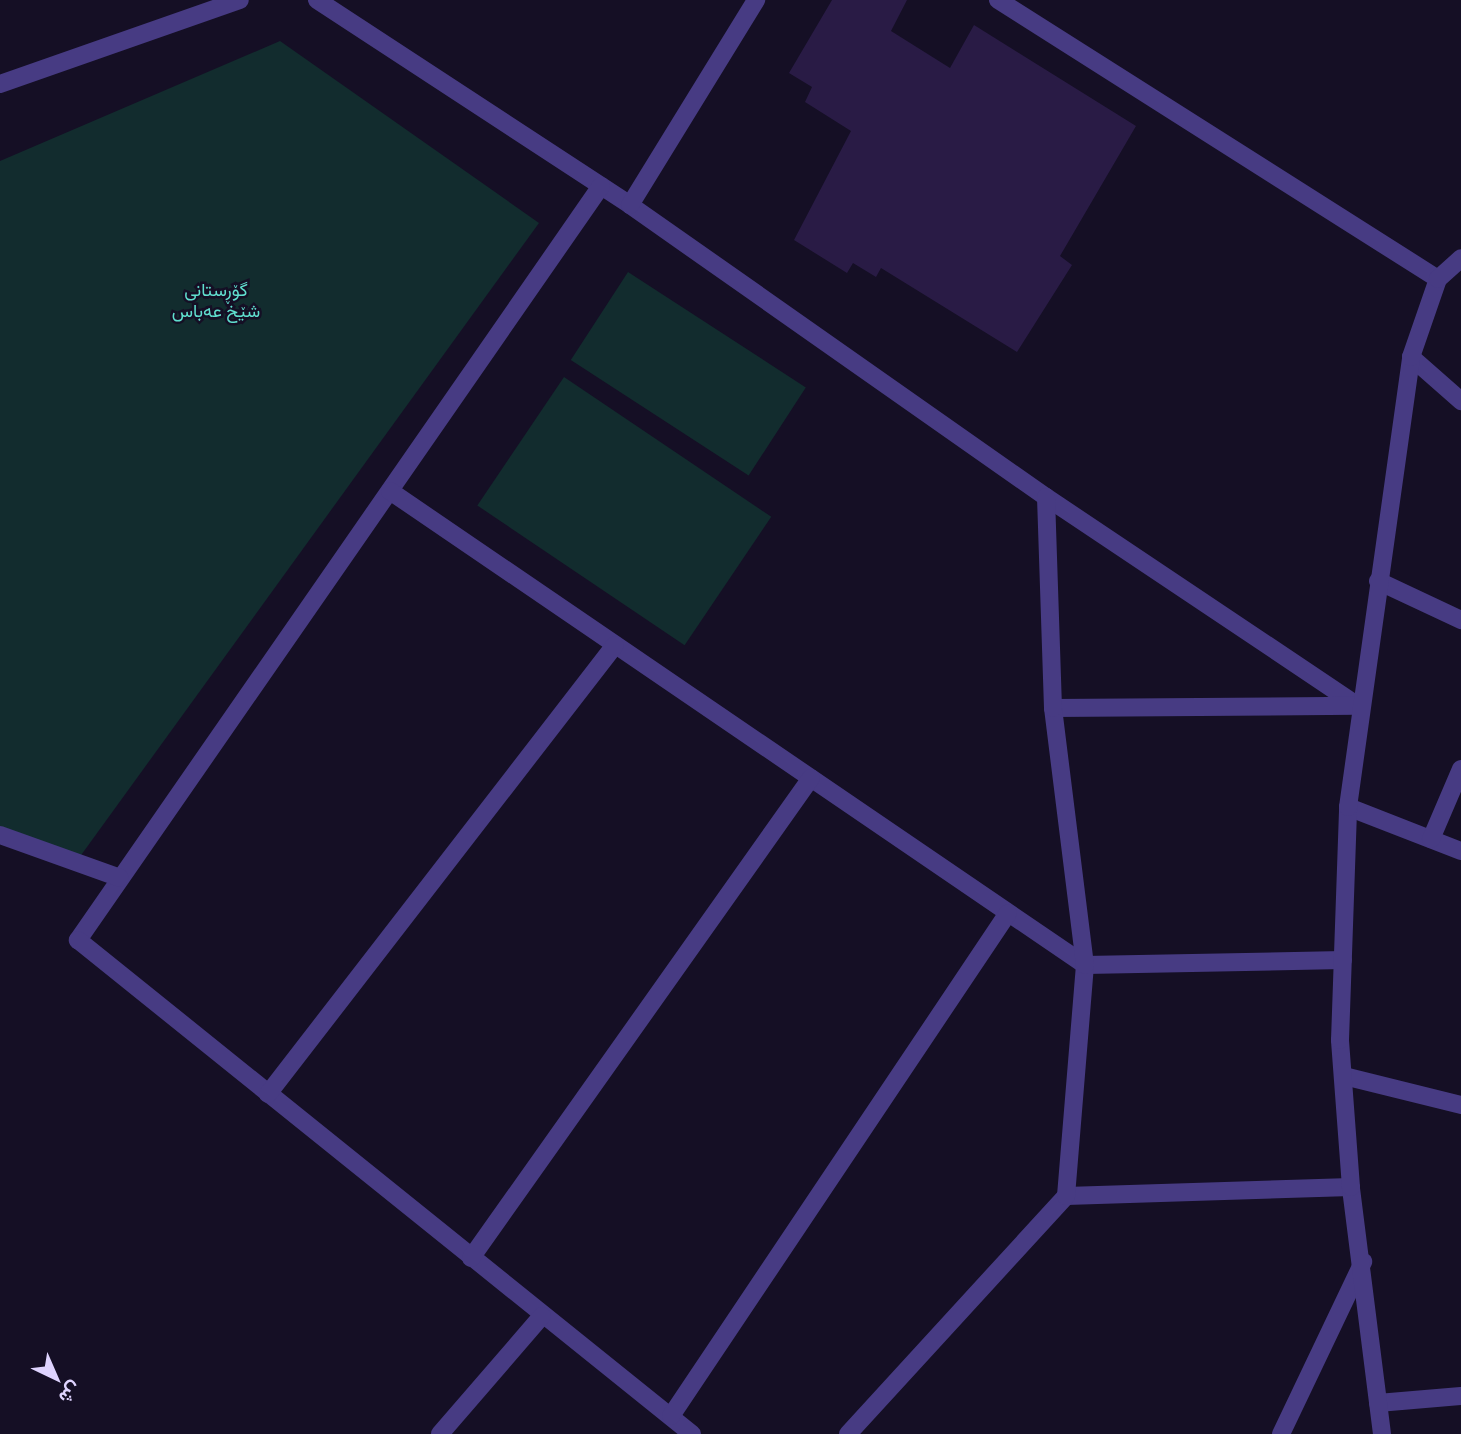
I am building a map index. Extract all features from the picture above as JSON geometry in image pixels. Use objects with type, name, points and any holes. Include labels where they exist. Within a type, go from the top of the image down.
[{"type":"street","points":[[0,84],[240,0]]},
{"type":"street","points":[[317,0],[630,205],[1046,497],[1358,706]]},
{"type":"street","points":[[630,205],[756,0]]},
{"type":"street","points":[[998,0],[1438,279]]},
{"type":"street","points":[[601,186],[78,940],[692,1434]]},
{"type":"street","points":[[1382,1434],[1363,1262],[1351,1187],[1344,1076],[1343,960],[1348,807],[1358,706],[1411,357],[1438,279],[1461,257]]},
{"type":"street","points":[[1411,357],[1461,401]]},
{"type":"street","points":[[390,491],[1084,965],[1343,960]]},
{"type":"street","points":[[848,1434],[1066,1196],[1084,965],[1053,708],[1046,497]]},
{"type":"street","points":[[1378,581],[1461,620]]},
{"type":"street","points":[[268,1094],[615,645]]},
{"type":"street","points":[[1053,708],[1358,706]]},
{"type":"street","points":[[1431,839],[1461,769]]},
{"type":"street","points":[[471,1258],[811,778]]},
{"type":"street","points":[[1348,807],[1461,851]]},
{"type":"street","points":[[0,835],[120,878]]},
{"type":"street","points":[[671,1416],[1008,913]]},
{"type":"street","points":[[1344,1076],[1461,1105]]},
{"type":"street","points":[[1066,1196],[1351,1187]]},
{"type":"street","points":[[1281,1434],[1363,1262]]},
{"type":"street","points":[[440,1434],[542,1316]]},
{"type":"street","points":[[1378,1403],[1461,1396]]},
{"type":"green space","name":"گۆڕستانی شێخ عەباس","points":[[280,41],[539,223],[79,858],[0,827],[0,161]]},
{"type":"green space","points":[[628,272],[806,387],[749,476],[571,360]]},
{"type":"green space","points":[[564,377],[771,517],[685,645],[477,506]]},
{"type":"building","points":[[832,0],[907,0],[891,31],[950,68],[974,25],[1136,126],[1060,256],[1072,265],[1017,352],[881,268],[876,277],[853,263],[847,273],[794,240],[851,131],[805,102],[812,87],[789,73]]}]
